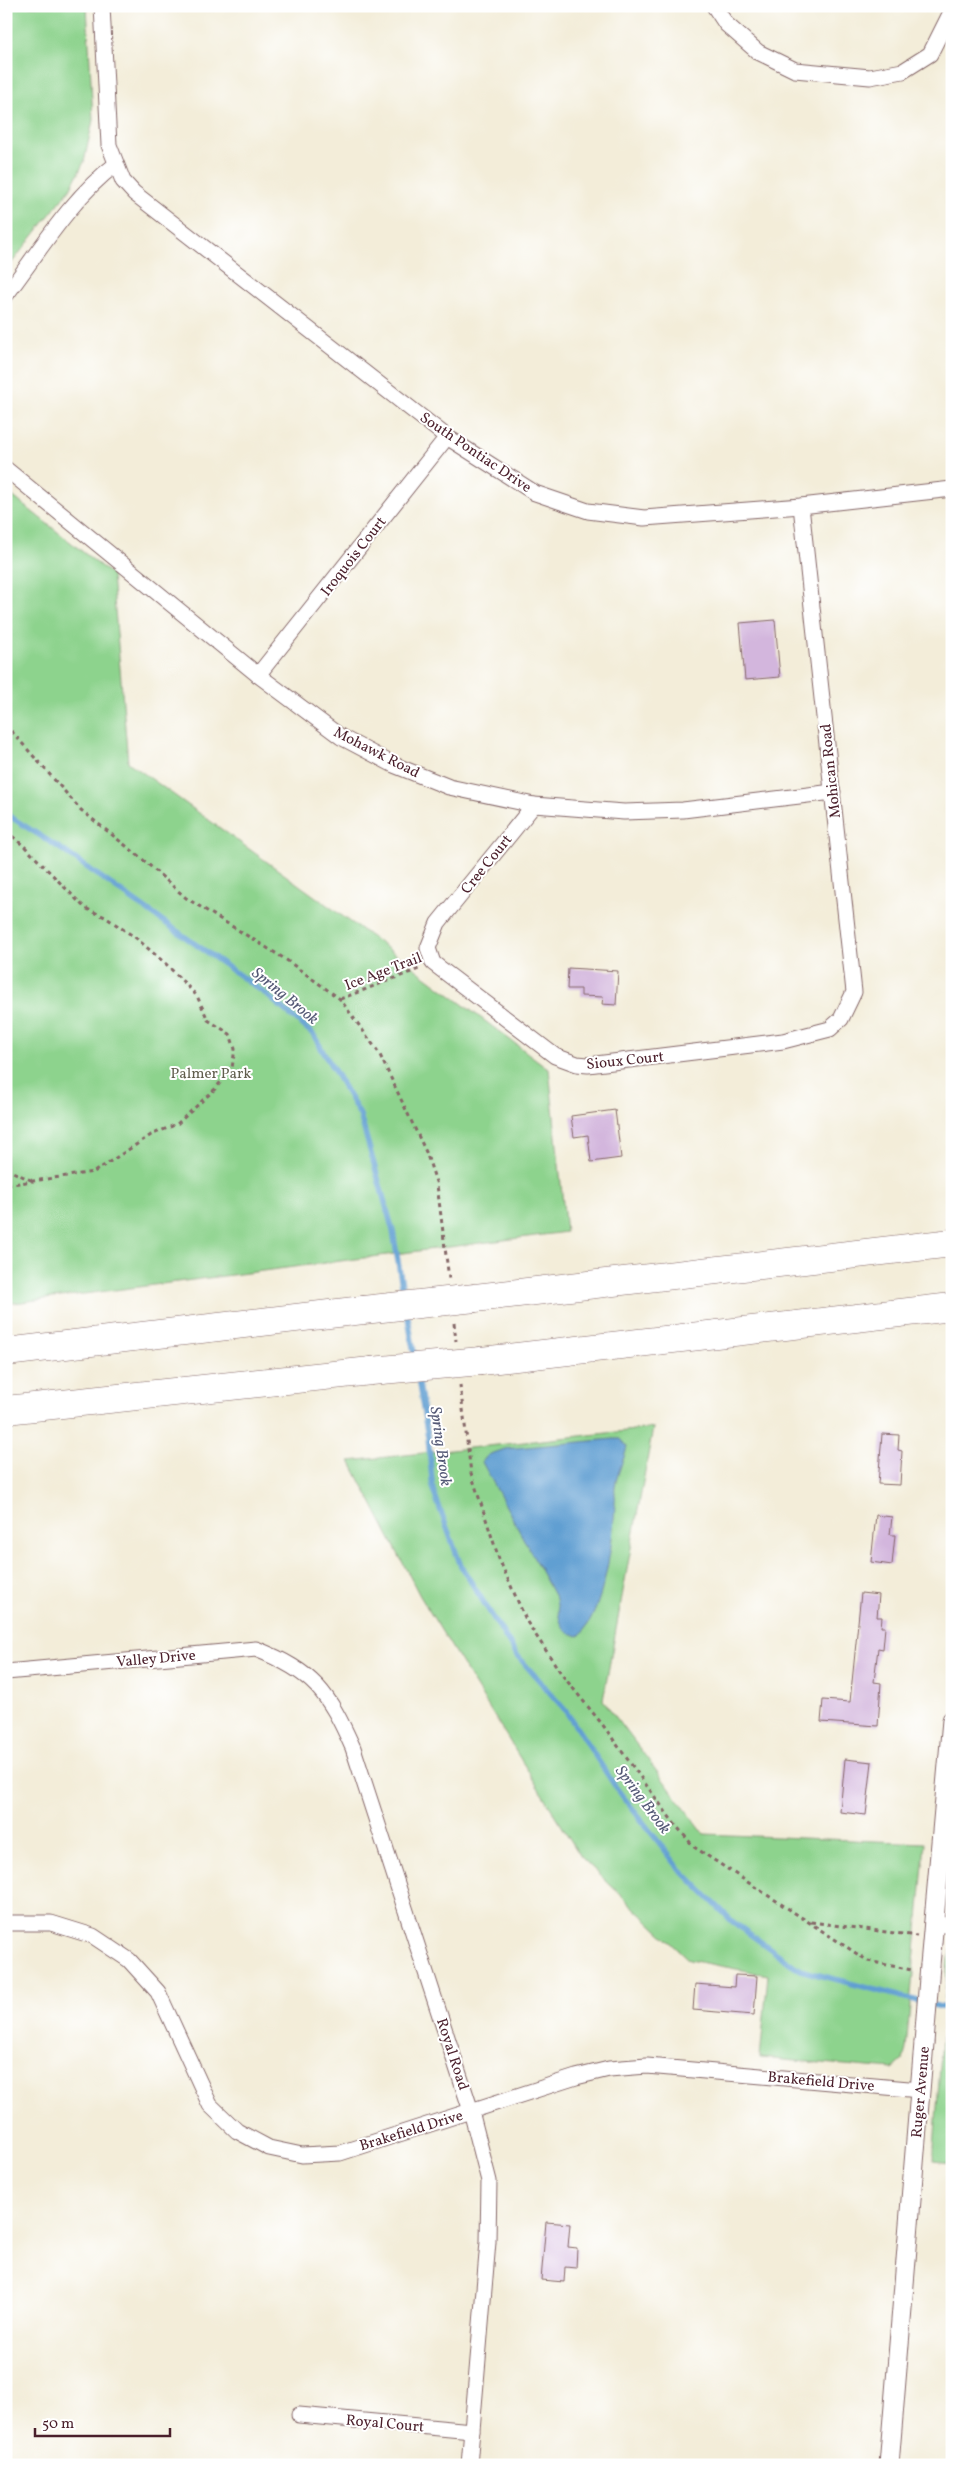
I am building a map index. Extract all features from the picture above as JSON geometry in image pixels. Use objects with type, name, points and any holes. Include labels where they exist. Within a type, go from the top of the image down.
[{"type":"highway","points":[[6,1352],[952,1242]]},
{"type":"highway","points":[[6,1410],[482,1361],[952,1307]]},
{"type":"street","name":"South Pontiac Drive","points":[[102,6],[109,145],[115,166],[123,181],[134,193],[447,437],[536,492],[588,511],[644,518],[802,506],[952,489]]},
{"type":"street","points":[[714,6],[726,24],[758,52],[795,70],[870,77],[903,71],[930,54],[951,12],[950,6]]},
{"type":"street","points":[[6,295],[71,210],[104,174],[115,166]]},
{"type":"street","name":"Iroquois Court","points":[[258,675],[447,437]]},
{"type":"street","name":"Mohawk Road","points":[[6,469],[258,675],[341,737],[394,765],[449,787],[534,805],[624,812],[683,810],[833,792]]},
{"type":"street","name":"Mohican Road","points":[[802,506],[854,992],[841,1019],[830,1029]]},
{"type":"street","name":"Cree Court","points":[[433,963],[428,948],[438,923],[534,805]]},
{"type":"street","name":"Sioux Court","points":[[433,963],[555,1056],[576,1064],[602,1064],[784,1041],[830,1029]]},
{"type":"street","name":"Valley Drive","points":[[6,1672],[256,1649],[286,1661],[301,1670]]},
{"type":"street","name":"Royal Road","points":[[301,1670],[314,1681],[336,1710],[353,1748],[471,2112],[488,2181],[489,2214],[469,2465]]},
{"type":"street","name":"Ruger Avenue","points":[[888,2465],[932,1931],[952,1720]]},
{"type":"street","name":"Brakefield Drive","points":[[6,1923],[51,1923],[93,1936],[129,1960],[158,1992],[210,2105],[237,2131],[269,2148],[302,2155],[340,2153],[576,2077],[609,2069],[647,2066],[920,2090]]},
{"type":"street","points":[[932,1931],[952,1926]]},
{"type":"street","name":"Royal Court","points":[[299,2415],[472,2431]]},
{"type":"path","points":[[6,831],[24,846],[85,908],[105,917],[136,938],[166,964],[197,996],[208,1020],[230,1034],[235,1049],[232,1068],[215,1089],[178,1124],[151,1135],[94,1172],[6,1185]]},
{"type":"path","name":"Ice Age Trail","points":[[340,999],[433,963]]},
{"type":"path","points":[[6,1169],[33,1181]]},
{"type":"path","points":[[811,1922],[909,1934],[932,1931]]},
{"type":"green space","points":[[6,6],[87,6],[93,120],[84,162],[70,189],[6,270]]},
{"type":"green space","name":"Palmer Park","points":[[6,491],[112,575],[128,762],[405,961],[549,1069],[566,1232],[6,1304]]},
{"type":"green space","points":[[653,1428],[603,1700],[704,1834],[925,1843],[906,2049],[903,2060],[893,2069],[760,2058],[768,1975],[689,1960],[581,1857],[420,1596],[350,1461]]},
{"type":"green space","points":[[952,1948],[952,2163],[933,2161],[948,1959]]},
{"type":"water","points":[[620,1439],[627,1447],[615,1487],[610,1553],[595,1610],[588,1625],[579,1636],[567,1631],[561,1623],[556,1599],[482,1462],[488,1455],[505,1449]]},
{"type":"building","points":[[775,620],[780,677],[745,680],[740,623]]},
{"type":"building","points":[[568,968],[618,971],[616,1005],[602,1004],[603,997],[581,996],[581,989],[567,989]]},
{"type":"building","points":[[615,1110],[621,1158],[591,1162],[588,1135],[574,1137],[571,1116]]},
{"type":"building","points":[[882,1434],[899,1435],[898,1450],[902,1451],[900,1485],[878,1484]]},
{"type":"building","points":[[876,1515],[892,1517],[890,1535],[895,1535],[892,1565],[871,1562]]},
{"type":"building","points":[[861,1593],[879,1595],[877,1617],[882,1617],[881,1627],[885,1627],[883,1649],[878,1648],[874,1682],[881,1683],[878,1726],[821,1722],[823,1700],[850,1702]]},
{"type":"building","points":[[845,1759],[872,1762],[866,1815],[840,1812]]},
{"type":"building","points":[[735,1975],[757,1976],[754,2015],[693,2010],[695,1984],[734,1987]]},
{"type":"building","points":[[546,2222],[570,2224],[568,2247],[577,2248],[576,2268],[565,2267],[564,2282],[541,2280]]},
{"type":"waterway","name":"Spring Brook","points":[[6,814],[61,849],[263,992],[313,1034],[360,1115],[393,1231],[404,1298]]},
{"type":"waterway","name":"Spring Brook","points":[[407,1312],[415,1359]]},
{"type":"waterway","name":"Spring Brook","points":[[417,1373],[428,1437],[433,1490],[461,1566],[516,1654],[565,1710],[617,1789],[679,1868],[733,1922],[800,1970],[952,2010]]}]
